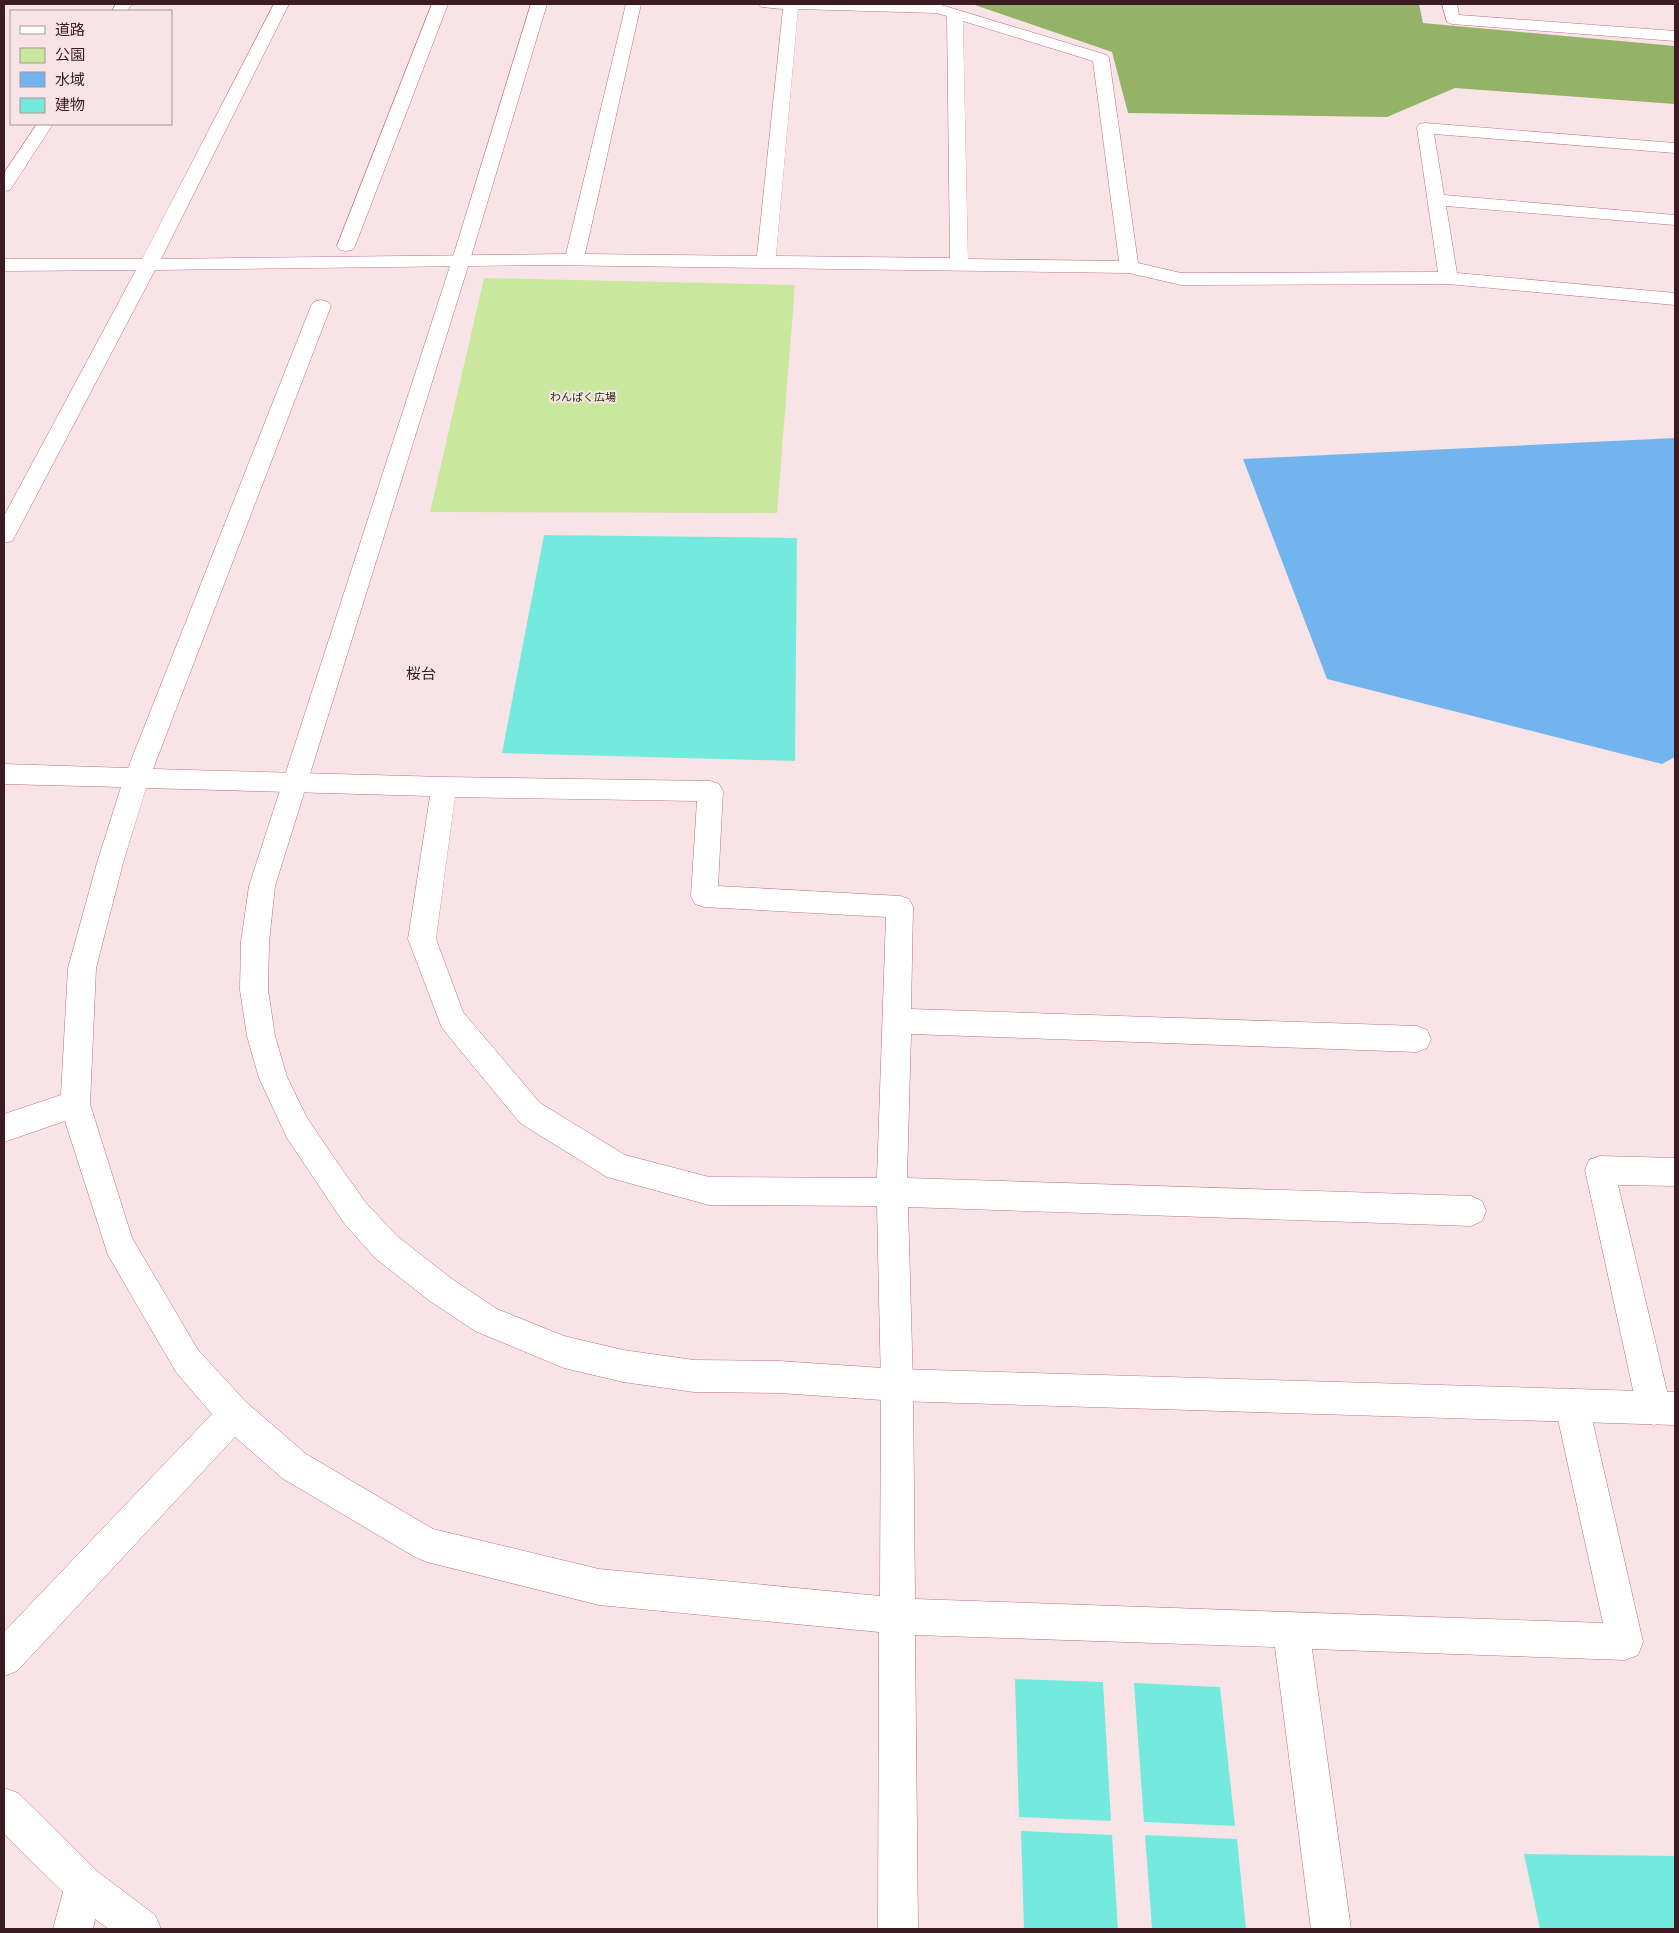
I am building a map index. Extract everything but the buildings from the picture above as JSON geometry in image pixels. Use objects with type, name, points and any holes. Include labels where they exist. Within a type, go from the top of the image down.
[{"type":"street","points":[[4,536],[148,266],[281,4]]},
{"type":"street","points":[[346,246],[440,4]]},
{"type":"street","points":[[539,4],[461,260],[262,886],[255,942],[254,990],[261,1036],[273,1078],[297,1128],[355,1213],[386,1247],[441,1290],[486,1320],[564,1352],[623,1366],[694,1376],[779,1377],[897,1385],[1665,1408],[1600,1170],[1675,1172]]},
{"type":"street","points":[[574,260],[633,4]]},
{"type":"street","points":[[766,4],[937,8],[1101,58],[1129,267]]},
{"type":"street","points":[[766,261],[791,4]]},
{"type":"street","points":[[1450,4],[1452,19],[1675,36]]},
{"type":"street","points":[[1566,12],[1572,28]]},
{"type":"street","points":[[955,14],[959,264]]},
{"type":"street","points":[[4,186],[44,125]]},
{"type":"street","points":[[1448,278],[1425,128],[1675,148]]},
{"type":"street","points":[[1436,200],[1675,220]]},
{"type":"street","points":[[4,265],[148,266],[461,260],[574,260],[1129,267],[1181,279],[1448,278],[1675,299]]},
{"type":"street","points":[[321,306],[136,779],[110,863],[82,968],[74,1104],[119,1244],[187,1361],[234,1414],[294,1466],[427,1545],[598,1586],[898,1616],[1625,1642],[1572,1406]]},
{"type":"street","points":[[4,774],[444,787],[710,791],[704,896],[900,907],[892,1192],[897,1385],[898,1929]]},
{"type":"street","points":[[444,787],[422,939],[452,1019],[530,1113],[618,1167],[709,1191],[892,1192],[1471,1211]]},
{"type":"street","points":[[898,1021],[1418,1039]]},
{"type":"street","points":[[4,1128],[74,1104]]},
{"type":"street","points":[[4,1658],[234,1414]]},
{"type":"street","points":[[1291,1630],[1331,1929]]},
{"type":"street","points":[[4,1807],[84,1886],[141,1929]]},
{"type":"street","points":[[73,1929],[84,1886]]},
{"type":"green space","points":[[972,4],[1419,4],[1423,23],[1675,46],[1675,104],[1455,88],[1387,117],[1128,113],[1112,52]]},
{"type":"green space","name":"わんぱく広場","points":[[484,278],[795,285],[777,513],[430,512]]},
{"type":"water","points":[[1675,438],[1675,757],[1662,764],[1327,679],[1243,459]]},
{"type":"district","name":"桜台","points":[[421,673]]}]
